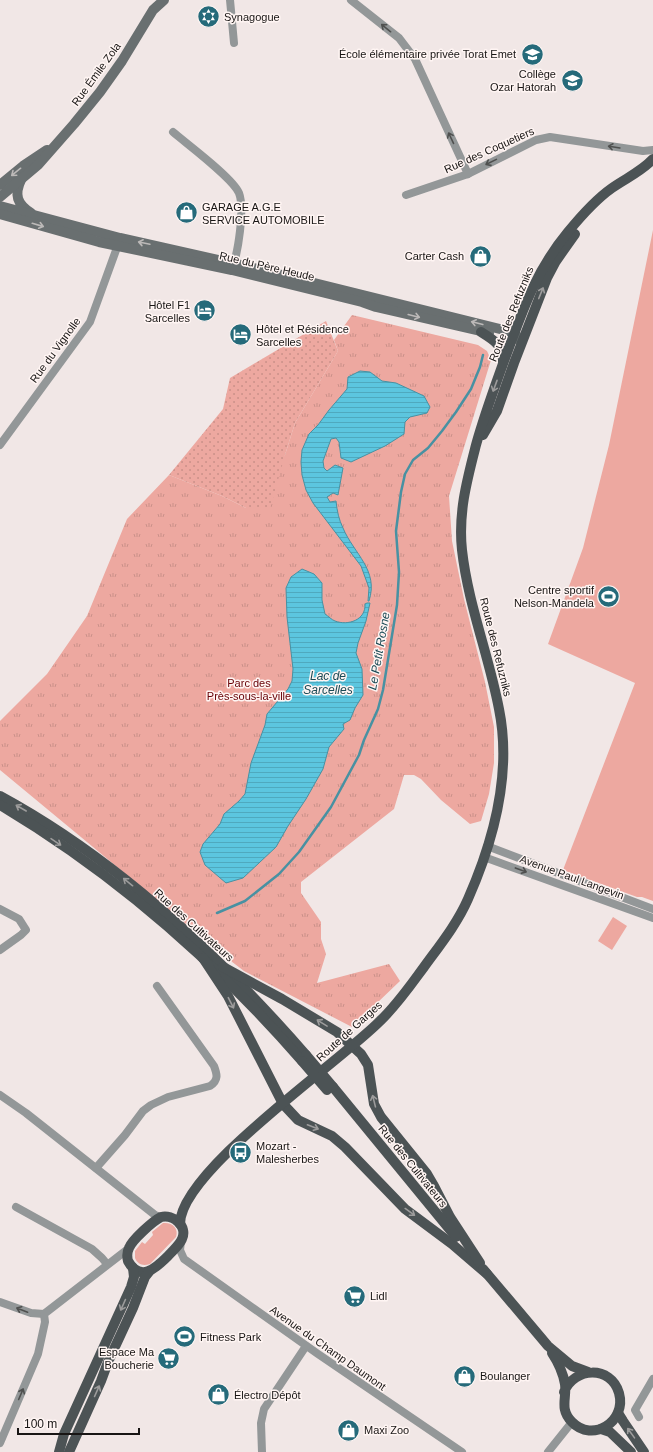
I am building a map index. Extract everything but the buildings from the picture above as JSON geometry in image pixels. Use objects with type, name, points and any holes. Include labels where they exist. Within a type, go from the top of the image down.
[{"type":"main road","name":"Rue Émile Zola","points":[[149,15],[153,0]]},
{"type":"main road","name":"Rue Émile Zola","points":[[0,197],[38,166],[56,143],[74,124],[122,62],[149,15],[156,6],[165,0]]},
{"type":"main road","name":"Rue Émile Zola","points":[[0,185],[23,166],[56,143]]},
{"type":"main road","name":"Route des Refuzniks","points":[[486,851],[496,817],[502,785],[503,739],[497,699],[473,608],[462,550],[461,528],[466,483],[487,408],[539,273],[568,232],[604,194],[640,171],[653,159]]},
{"type":"main road","name":"Route des Refuzniks","points":[[475,449],[497,411],[547,278],[556,261],[584,223],[609,198],[653,170]]},
{"type":"main road","points":[[21,180],[18,189],[18,200],[23,207],[36,216]]},
{"type":"main road","name":"Rue du Père Heude","points":[[0,206],[119,242],[233,267],[514,335]]},
{"type":"main road","name":"Rue du Père Heude","points":[[0,214],[99,242],[119,242]]},
{"type":"main road","name":"Rue du Père Heude","points":[[233,267],[481,332],[514,335]]},
{"type":"main road","points":[[519,350],[518,341],[514,335],[527,329]]},
{"type":"main road","points":[[481,332],[498,344],[503,355],[503,364]]},
{"type":"main road","name":"Rue des Cultivateurs","points":[[0,796],[48,825],[103,863],[162,911],[223,967],[262,1006],[330,1089],[487,1274]]},
{"type":"main road","name":"Rue des Cultivateurs","points":[[0,805],[73,853],[130,894],[203,958],[304,1058]]},
{"type":"main road","name":"Route de Garges","points":[[181,1242],[183,1233],[180,1224],[181,1214],[188,1198],[207,1175],[234,1147],[353,1046],[396,1004],[451,929],[464,908],[486,851]]},
{"type":"main road","points":[[203,958],[228,996],[283,1104],[298,1120],[332,1136],[345,1147],[406,1209],[452,1244],[487,1274]]},
{"type":"main road","points":[[223,967],[282,999],[336,1032],[353,1046],[365,1059],[371,1079],[374,1104],[380,1117],[427,1174],[450,1217],[487,1274],[548,1346],[572,1366],[588,1372],[600,1373],[613,1382],[620,1395],[618,1413],[610,1424],[601,1429]]},
{"type":"main road","name":"Route de Garges","points":[[128,1249],[133,1242],[159,1217],[188,1198]]},
{"type":"main road","points":[[159,1217],[172,1218],[180,1224]]},
{"type":"main road","points":[[69,1452],[133,1308],[145,1277],[181,1242]]},
{"type":"main road","points":[[59,1452],[64,1434],[131,1287],[134,1277],[128,1258],[128,1249]]},
{"type":"main road","points":[[131,1266],[139,1271],[149,1272]]},
{"type":"main road","points":[[548,1346],[561,1372],[564,1383],[563,1398],[566,1412],[572,1422],[577,1426],[588,1430],[601,1429],[610,1432],[631,1452]]},
{"type":"main road","points":[[564,1392],[573,1379],[588,1372]]},
{"type":"main road","points":[[618,1413],[622,1422],[644,1452]]},
{"type":"street","points":[[230,0],[234,43]]},
{"type":"street","points":[[351,0],[399,38],[415,59],[468,174]]},
{"type":"street","points":[[173,132],[228,180],[238,193],[242,213],[233,267]]},
{"type":"street","name":"Rue des Coquetiers","points":[[406,195],[468,174],[536,140],[550,137],[634,150],[653,150]]},
{"type":"street","name":"Rue du Vignolle","points":[[0,445],[90,322],[119,242]]},
{"type":"street","name":"Avenue Paul Langevin","points":[[486,851],[653,909]]},
{"type":"street","name":"Avenue Paul Langevin","points":[[486,851],[653,918]]},
{"type":"street","points":[[0,909],[19,920],[26,930],[0,950]]},
{"type":"street","points":[[96,1168],[143,1111],[151,1104],[210,1086],[215,1083],[217,1079],[217,1073],[214,1066],[156,986]]},
{"type":"street","points":[[0,1095],[159,1217]]},
{"type":"street","points":[[16,1207],[92,1249],[109,1263],[122,1261],[131,1266]]},
{"type":"street","points":[[165,1259],[184,1259],[180,1250],[181,1242]]},
{"type":"street","points":[[0,1443],[38,1354],[44,1318],[109,1263],[128,1249]]},
{"type":"street","name":"Avenue du Champ Daumont","points":[[184,1259],[306,1346],[462,1452]]},
{"type":"street","points":[[0,1302],[44,1318]]},
{"type":"street","points":[[262,1452],[260,1423],[264,1409],[306,1346]]},
{"type":"street","points":[[639,1417],[635,1410],[653,1379]]},
{"type":"street","points":[[548,1452],[572,1422]]},
{"type":"green space","name":"Centre sportif Nelson-Mandela","points":[[653,230],[653,901],[642,897],[637,897],[563,870],[635,683],[548,644],[583,548],[609,445]]},
{"type":"green space","name":"Parc des Près-sous-la-ville","points":[[352,315],[478,345],[487,351],[491,360],[449,496],[452,541],[494,727],[494,763],[489,794],[481,821],[470,824],[441,800],[421,779],[414,775],[404,775],[394,809],[301,882],[301,893],[321,922],[321,939],[326,954],[317,983],[389,964],[400,981],[352,1027],[244,971],[0,770],[0,721],[47,674],[87,616],[127,519],[169,475],[222,496],[246,508],[285,455],[295,423],[338,351],[334,340]]},
{"type":"green space","points":[[326,321],[338,351],[295,423],[270,509],[246,508],[222,496],[169,475],[223,409],[230,378]]},
{"type":"green space","points":[[613,917],[627,926],[612,950],[598,941]]},
{"type":"green space","points":[[163,1223],[172,1225],[176,1228],[176,1237],[150,1264],[139,1264],[135,1258],[135,1251],[142,1242],[145,1244],[153,1235],[152,1232]]},
{"type":"water","points":[[360,371],[370,372],[382,381],[396,383],[424,396],[430,407],[427,413],[410,417],[405,422],[404,434],[385,446],[351,462],[341,458],[339,442],[336,438],[331,439],[323,461],[324,468],[327,471],[335,465],[343,468],[338,495],[333,493],[327,497],[330,502],[336,501],[338,515],[342,525],[368,571],[371,580],[369,601],[369,588],[361,566],[313,503],[306,490],[302,475],[301,462],[302,450],[309,434],[347,389],[348,377]]},
{"type":"water","name":"Lac de Sarcelles","points":[[302,569],[314,574],[322,583],[322,600],[325,614],[334,620],[345,623],[355,620],[363,614],[365,604],[370,603],[356,653],[362,669],[363,695],[350,720],[343,724],[344,729],[329,747],[323,769],[276,847],[243,878],[226,883],[205,865],[200,852],[203,844],[220,824],[224,814],[245,794],[251,763],[265,725],[267,714],[288,689],[292,681],[293,669],[287,617],[286,588],[291,577]]},
{"type":"waterway","name":"Le Petit Rosne","points":[[217,913],[245,901],[279,874],[299,852],[331,807],[359,755],[378,709],[383,690],[397,605],[399,572],[396,531],[405,474],[413,460],[428,448],[456,412],[471,389],[483,355]]},
{"type":"place","name":"Synagogue","points":[[208,17]]},
{"type":"place","name":"École élémentaire privée Torat Emet","points":[[532,54]]},
{"type":"place","name":"Collège Ozar Hatorah","points":[[572,80]]},
{"type":"place","name":"GARAGE A.G.E SERVICE AUTOMOBILE","points":[[187,213]]},
{"type":"place","name":"Carter Cash","points":[[480,256]]},
{"type":"place","name":"Hôtel F1 Sarcelles","points":[[205,311]]},
{"type":"place","name":"Hôtel et Résidence Sarcelles","points":[[240,335]]},
{"type":"place","name":"Centre sportif Nelson-Mandela","points":[[609,596]]},
{"type":"place","name":"Mozart - Malesherbes","points":[[240,1152]]},
{"type":"place","name":"Lidl","points":[[354,1296]]},
{"type":"place","name":"Fitness Park","points":[[184,1337]]},
{"type":"place","name":"Espace Ma Boucherie","points":[[169,1358]]},
{"type":"place","name":"Boulanger","points":[[465,1376]]},
{"type":"place","name":"Électro Dépôt","points":[[219,1395]]},
{"type":"place","name":"Maxi Zoo","points":[[349,1430]]}]
